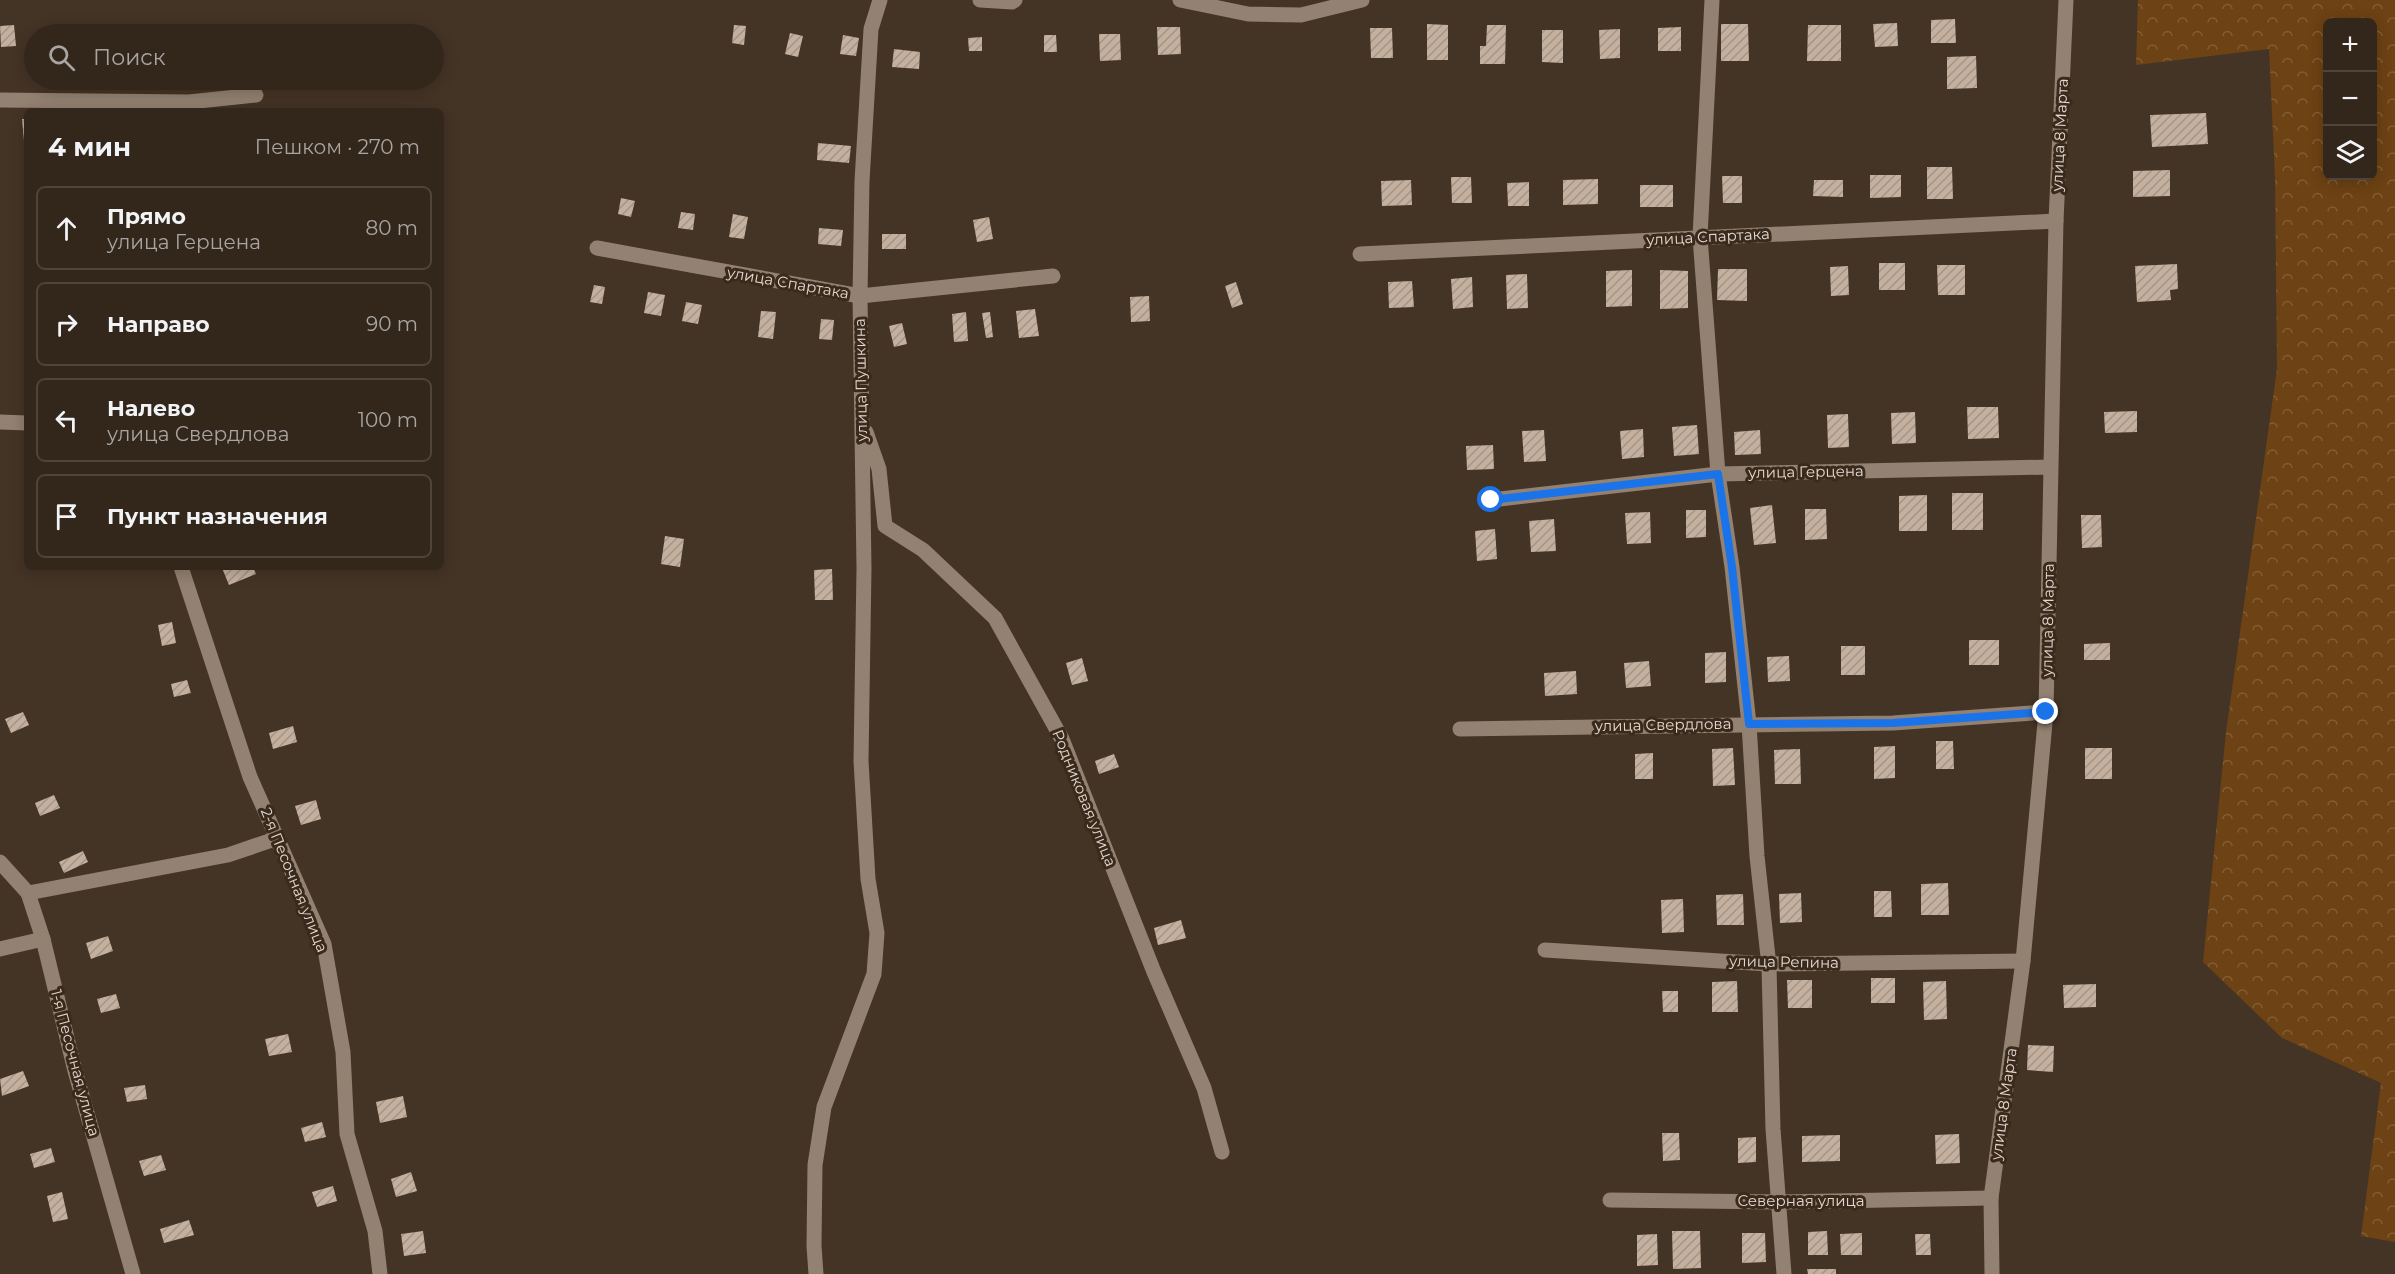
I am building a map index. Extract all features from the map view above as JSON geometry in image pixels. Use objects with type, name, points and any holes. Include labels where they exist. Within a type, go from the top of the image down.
[{"type":"street","name":"улица Пушкина","points":[[816,1274],[815,1165],[824,1107],[873,974],[877,933],[868,879],[861,761],[864,568],[860,296],[862,181],[871,29],[880,0]]},
{"type":"street","points":[[980,0],[1012,2],[1015,0]]},
{"type":"street","points":[[1180,0],[1248,14],[1302,15],[1362,0]]},
{"type":"street","points":[[1712,0],[1700,237],[1718,474],[1732,567],[1749,724],[1757,856],[1768,964],[1773,1129],[1784,1274]]},
{"type":"street","name":"улица 8 Марта","points":[[1992,1274],[1991,1198],[2023,961],[2046,712],[2056,221],[2066,0]]},
{"type":"street","points":[[0,100],[189,102],[256,95]]},
{"type":"street","name":"улица Спартака","points":[[1360,254],[2056,221]]},
{"type":"street","name":"улица Спартака","points":[[597,248],[860,296],[1053,276]]},
{"type":"street","points":[[0,422],[24,423]]},
{"type":"street","name":"Родниковая улица","points":[[862,422],[879,468],[885,526],[922,550],[995,618],[1062,740],[1154,972],[1204,1088],[1222,1152]]},
{"type":"street","name":"улица Герцена","points":[[1491,500],[1718,474],[2050,467]]},
{"type":"street","name":"2-я Песочная улица","points":[[182,570],[250,777],[324,944],[343,1052],[347,1134],[375,1232],[380,1274]]},
{"type":"street","name":"улица Свердлова","points":[[1460,729],[1893,723],[2046,712]]},
{"type":"street","points":[[28,893],[228,855],[278,838]]},
{"type":"street","name":"1-я Песочная улица","points":[[0,862],[28,893],[43,939],[75,1071],[133,1274]]},
{"type":"street","points":[[0,949],[43,939]]},
{"type":"street","name":"улица Репина","points":[[1545,950],[1768,964],[2023,961]]},
{"type":"street","name":"Северная улица","points":[[1610,1200],[1780,1202],[1991,1198]]},
{"type":"green space","points":[[2138,0],[2395,0],[2395,1242],[2361,1236],[2381,1083],[2282,1038],[2203,962],[2226,732],[2277,369],[2275,177],[2269,49],[2136,65]]},
{"type":"building","points":[[1955,19],[1956,43],[1931,43],[1931,20]]},
{"type":"building","points":[[1897,23],[1898,46],[1875,47],[1873,24]]},
{"type":"building","points":[[1427,24],[1448,25],[1448,60],[1427,60]]},
{"type":"building","points":[[1721,24],[1748,24],[1749,61],[1721,61]]},
{"type":"building","points":[[14,25],[16,46],[1,47],[0,26]]},
{"type":"building","points":[[734,25],[746,26],[744,45],[732,43]]},
{"type":"building","points":[[1487,25],[1506,25],[1505,64],[1480,64],[1480,46],[1486,46]]},
{"type":"building","points":[[1808,25],[1841,25],[1841,61],[1807,61]]},
{"type":"building","points":[[1157,27],[1180,27],[1181,54],[1158,55]]},
{"type":"building","points":[[1681,27],[1681,51],[1658,51],[1658,28]]},
{"type":"building","points":[[1370,28],[1392,28],[1393,58],[1371,58]]},
{"type":"building","points":[[1620,29],[1620,58],[1600,59],[1599,30]]},
{"type":"building","points":[[1542,30],[1563,30],[1563,63],[1542,62]]},
{"type":"building","points":[[790,33],[803,36],[798,57],[785,54]]},
{"type":"building","points":[[1099,34],[1120,34],[1121,60],[1100,61]]},
{"type":"building","points":[[843,35],[859,38],[856,56],[840,54]]},
{"type":"building","points":[[1044,35],[1056,35],[1057,52],[1044,52]]},
{"type":"building","points":[[982,37],[982,51],[969,51],[968,38]]},
{"type":"building","points":[[894,49],[920,52],[919,69],[892,67]]},
{"type":"building","points":[[1976,56],[1977,88],[1947,89],[1947,57]]},
{"type":"building","points":[[2206,113],[2208,144],[2152,147],[2150,115]]},
{"type":"building","points":[[818,143],[851,146],[849,163],[817,160]]},
{"type":"building","points":[[1927,167],[1952,167],[1953,199],[1927,199]]},
{"type":"building","points":[[2170,170],[2170,196],[2133,197],[2133,171]]},
{"type":"building","points":[[1870,175],[1901,175],[1901,197],[1870,198]]},
{"type":"building","points":[[1722,176],[1742,176],[1742,203],[1723,203]]},
{"type":"building","points":[[1451,177],[1471,177],[1472,203],[1452,203]]},
{"type":"building","points":[[1598,179],[1598,204],[1563,205],[1563,180]]},
{"type":"building","points":[[1411,180],[1412,205],[1382,206],[1381,181]]},
{"type":"building","points":[[1814,180],[1843,180],[1843,197],[1813,196]]},
{"type":"building","points":[[1529,182],[1529,206],[1508,206],[1507,183]]},
{"type":"building","points":[[1640,185],[1673,185],[1673,207],[1640,207]]},
{"type":"building","points":[[621,198],[635,201],[631,217],[618,214]]},
{"type":"building","points":[[681,212],[695,214],[693,230],[678,228]]},
{"type":"building","points":[[733,214],[748,217],[744,239],[729,237]]},
{"type":"building","points":[[989,217],[993,239],[977,242],[973,220]]},
{"type":"building","points":[[819,228],[843,230],[841,246],[818,244]]},
{"type":"building","points":[[882,234],[906,234],[906,249],[882,249]]},
{"type":"building","points":[[1879,263],[1905,263],[1905,290],[1879,290]]},
{"type":"building","points":[[2177,264],[2178,289],[2170,290],[2171,300],[2137,302],[2135,266]]},
{"type":"building","points":[[1937,265],[1965,265],[1965,295],[1938,295]]},
{"type":"building","points":[[1848,266],[1849,295],[1831,296],[1830,267]]},
{"type":"building","points":[[1718,269],[1747,269],[1747,301],[1717,300]]},
{"type":"building","points":[[1632,270],[1632,306],[1606,307],[1606,271]]},
{"type":"building","points":[[1660,270],[1688,271],[1688,308],[1660,309]]},
{"type":"building","points":[[1527,274],[1528,308],[1507,309],[1506,275]]},
{"type":"building","points":[[1472,277],[1473,307],[1453,309],[1451,279]]},
{"type":"building","points":[[1412,281],[1414,307],[1389,308],[1388,282]]},
{"type":"building","points":[[1236,282],[1243,304],[1232,308],[1225,286]]},
{"type":"building","points":[[594,285],[605,287],[602,304],[590,302]]},
{"type":"building","points":[[648,292],[665,295],[661,316],[644,313]]},
{"type":"building","points":[[1149,296],[1150,321],[1131,322],[1130,297]]},
{"type":"building","points":[[686,302],[702,305],[698,324],[682,321]]},
{"type":"building","points":[[1035,309],[1039,336],[1019,338],[1016,311]]},
{"type":"building","points":[[761,311],[776,312],[773,339],[758,337]]},
{"type":"building","points":[[966,312],[968,341],[954,342],[952,314]]},
{"type":"building","points":[[990,312],[993,337],[986,338],[982,313]]},
{"type":"building","points":[[821,319],[834,320],[832,340],[819,339]]},
{"type":"building","points":[[902,323],[907,344],[894,347],[889,326]]},
{"type":"building","points":[[1967,407],[1998,407],[1999,438],[1968,439]]},
{"type":"building","points":[[2137,411],[2137,432],[2105,433],[2104,412]]},
{"type":"building","points":[[1915,412],[1916,443],[1892,444],[1891,413]]},
{"type":"building","points":[[1848,414],[1849,447],[1828,448],[1827,415]]},
{"type":"building","points":[[1697,425],[1699,454],[1674,456],[1672,427]]},
{"type":"building","points":[[1643,429],[1644,457],[1622,459],[1620,431]]},
{"type":"building","points":[[1544,430],[1546,461],[1524,462],[1522,431]]},
{"type":"building","points":[[1760,430],[1761,454],[1735,455],[1734,432]]},
{"type":"building","points":[[1493,445],[1494,469],[1467,470],[1466,446]]},
{"type":"building","points":[[1952,493],[1983,493],[1983,530],[1952,530]]},
{"type":"building","points":[[1927,495],[1927,531],[1899,531],[1899,496]]},
{"type":"building","points":[[1772,505],[1776,543],[1754,545],[1750,508]]},
{"type":"building","points":[[1805,509],[1826,509],[1827,539],[1805,540]]},
{"type":"building","points":[[1686,510],[1706,510],[1706,537],[1686,538]]},
{"type":"building","points":[[1650,512],[1651,543],[1627,544],[1625,513]]},
{"type":"building","points":[[2081,515],[2101,515],[2102,547],[2082,548]]},
{"type":"building","points":[[1554,519],[1556,551],[1531,552],[1529,521]]},
{"type":"building","points":[[1495,529],[1497,559],[1477,561],[1475,531]]},
{"type":"building","points":[[665,536],[684,539],[680,567],[661,564]]},
{"type":"building","points":[[832,569],[833,600],[815,600],[814,570]]},
{"type":"building","points":[[223,570],[254,570],[256,574],[229,585]]},
{"type":"building","points":[[172,622],[176,643],[162,646],[158,625]]},
{"type":"building","points":[[1969,640],[1999,640],[1999,665],[1969,665]]},
{"type":"building","points":[[2110,643],[2110,660],[2084,660],[2084,644]]},
{"type":"building","points":[[1841,646],[1865,646],[1865,675],[1841,675]]},
{"type":"building","points":[[1726,652],[1726,682],[1705,683],[1705,653]]},
{"type":"building","points":[[1789,656],[1790,681],[1768,682],[1767,657]]},
{"type":"building","points":[[1082,658],[1088,681],[1072,685],[1066,663]]},
{"type":"building","points":[[1649,661],[1651,686],[1626,688],[1624,663]]},
{"type":"building","points":[[1576,671],[1577,694],[1545,696],[1544,673]]},
{"type":"building","points":[[187,680],[191,693],[174,697],[171,684]]},
{"type":"building","points":[[23,712],[29,725],[11,733],[5,719]]},
{"type":"building","points":[[293,726],[297,742],[273,749],[269,733]]},
{"type":"building","points":[[1936,741],[1953,741],[1954,769],[1936,769]]},
{"type":"building","points":[[1895,746],[1895,778],[1874,779],[1874,747]]},
{"type":"building","points":[[1733,748],[1735,785],[1713,786],[1712,749]]},
{"type":"building","points":[[2085,748],[2112,748],[2112,779],[2085,779]]},
{"type":"building","points":[[1800,749],[1801,784],[1775,784],[1774,750]]},
{"type":"building","points":[[1653,753],[1653,779],[1635,779],[1635,754]]},
{"type":"building","points":[[1114,754],[1119,767],[1099,774],[1095,761]]},
{"type":"building","points":[[54,795],[60,808],[40,816],[35,803]]},
{"type":"building","points":[[316,800],[321,819],[301,825],[295,806]]},
{"type":"building","points":[[83,851],[88,862],[64,873],[59,862]]},
{"type":"building","points":[[1948,883],[1949,915],[1921,915],[1921,884]]},
{"type":"building","points":[[1874,891],[1891,891],[1892,917],[1874,917]]},
{"type":"building","points":[[1801,893],[1802,922],[1780,923],[1779,894]]},
{"type":"building","points":[[1743,894],[1744,925],[1717,925],[1716,895]]},
{"type":"building","points":[[1683,899],[1684,932],[1662,933],[1661,900]]},
{"type":"building","points":[[1181,920],[1186,938],[1158,945],[1154,928]]},
{"type":"building","points":[[108,936],[113,951],[91,959],[86,943]]},
{"type":"building","points":[[1871,978],[1895,978],[1895,1003],[1871,1003]]},
{"type":"building","points":[[1787,980],[1812,980],[1812,1008],[1788,1008]]},
{"type":"building","points":[[1737,981],[1738,1012],[1712,1012],[1712,982]]},
{"type":"building","points":[[1946,981],[1947,1019],[1924,1020],[1923,982]]},
{"type":"building","points":[[2096,984],[2096,1007],[2064,1008],[2063,985]]},
{"type":"building","points":[[1662,991],[1678,991],[1678,1012],[1663,1012]]},
{"type":"building","points":[[116,994],[120,1008],[101,1013],[97,999]]},
{"type":"building","points":[[288,1034],[292,1052],[269,1056],[265,1039]]},
{"type":"building","points":[[2028,1045],[2054,1046],[2053,1072],[2027,1070]]},
{"type":"building","points":[[23,1071],[29,1086],[2,1096],[0,1079]]},
{"type":"building","points":[[145,1085],[147,1099],[127,1102],[124,1088]]},
{"type":"building","points":[[403,1096],[407,1117],[380,1123],[376,1102]]},
{"type":"building","points":[[322,1122],[326,1137],[305,1142],[301,1128]]},
{"type":"building","points":[[1662,1133],[1679,1133],[1680,1160],[1663,1161]]},
{"type":"building","points":[[1959,1134],[1960,1163],[1936,1164],[1935,1135]]},
{"type":"building","points":[[1840,1135],[1840,1161],[1802,1162],[1802,1136]]},
{"type":"building","points":[[1756,1137],[1756,1162],[1738,1163],[1738,1138]]},
{"type":"building","points":[[51,1148],[55,1162],[34,1168],[30,1154]]},
{"type":"building","points":[[161,1155],[166,1170],[144,1176],[139,1161]]},
{"type":"building","points":[[411,1172],[417,1191],[396,1197],[391,1179]]},
{"type":"building","points":[[333,1186],[337,1201],[317,1207],[312,1192]]},
{"type":"building","points":[[62,1192],[68,1219],[53,1222],[47,1196]]},
{"type":"building","points":[[189,1220],[194,1235],[164,1243],[160,1229]]},
{"type":"building","points":[[423,1231],[426,1253],[404,1256],[401,1234]]},
{"type":"building","points":[[1672,1231],[1700,1231],[1701,1268],[1673,1269]]},
{"type":"building","points":[[1827,1231],[1828,1255],[1808,1255],[1808,1232]]},
{"type":"building","points":[[1742,1233],[1765,1233],[1766,1262],[1742,1263]]},
{"type":"building","points":[[1862,1233],[1862,1255],[1841,1255],[1840,1234]]},
{"type":"building","points":[[1657,1234],[1658,1265],[1637,1266],[1637,1235]]},
{"type":"building","points":[[1915,1234],[1930,1234],[1931,1255],[1916,1255]]},
{"type":"building","points":[[1807,1269],[1836,1269],[1836,1274],[1808,1274]]},
{"type":"route","points":[[1491,500],[1718,474],[1732,567],[1749,724],[1893,723],[2046,712]]}]
